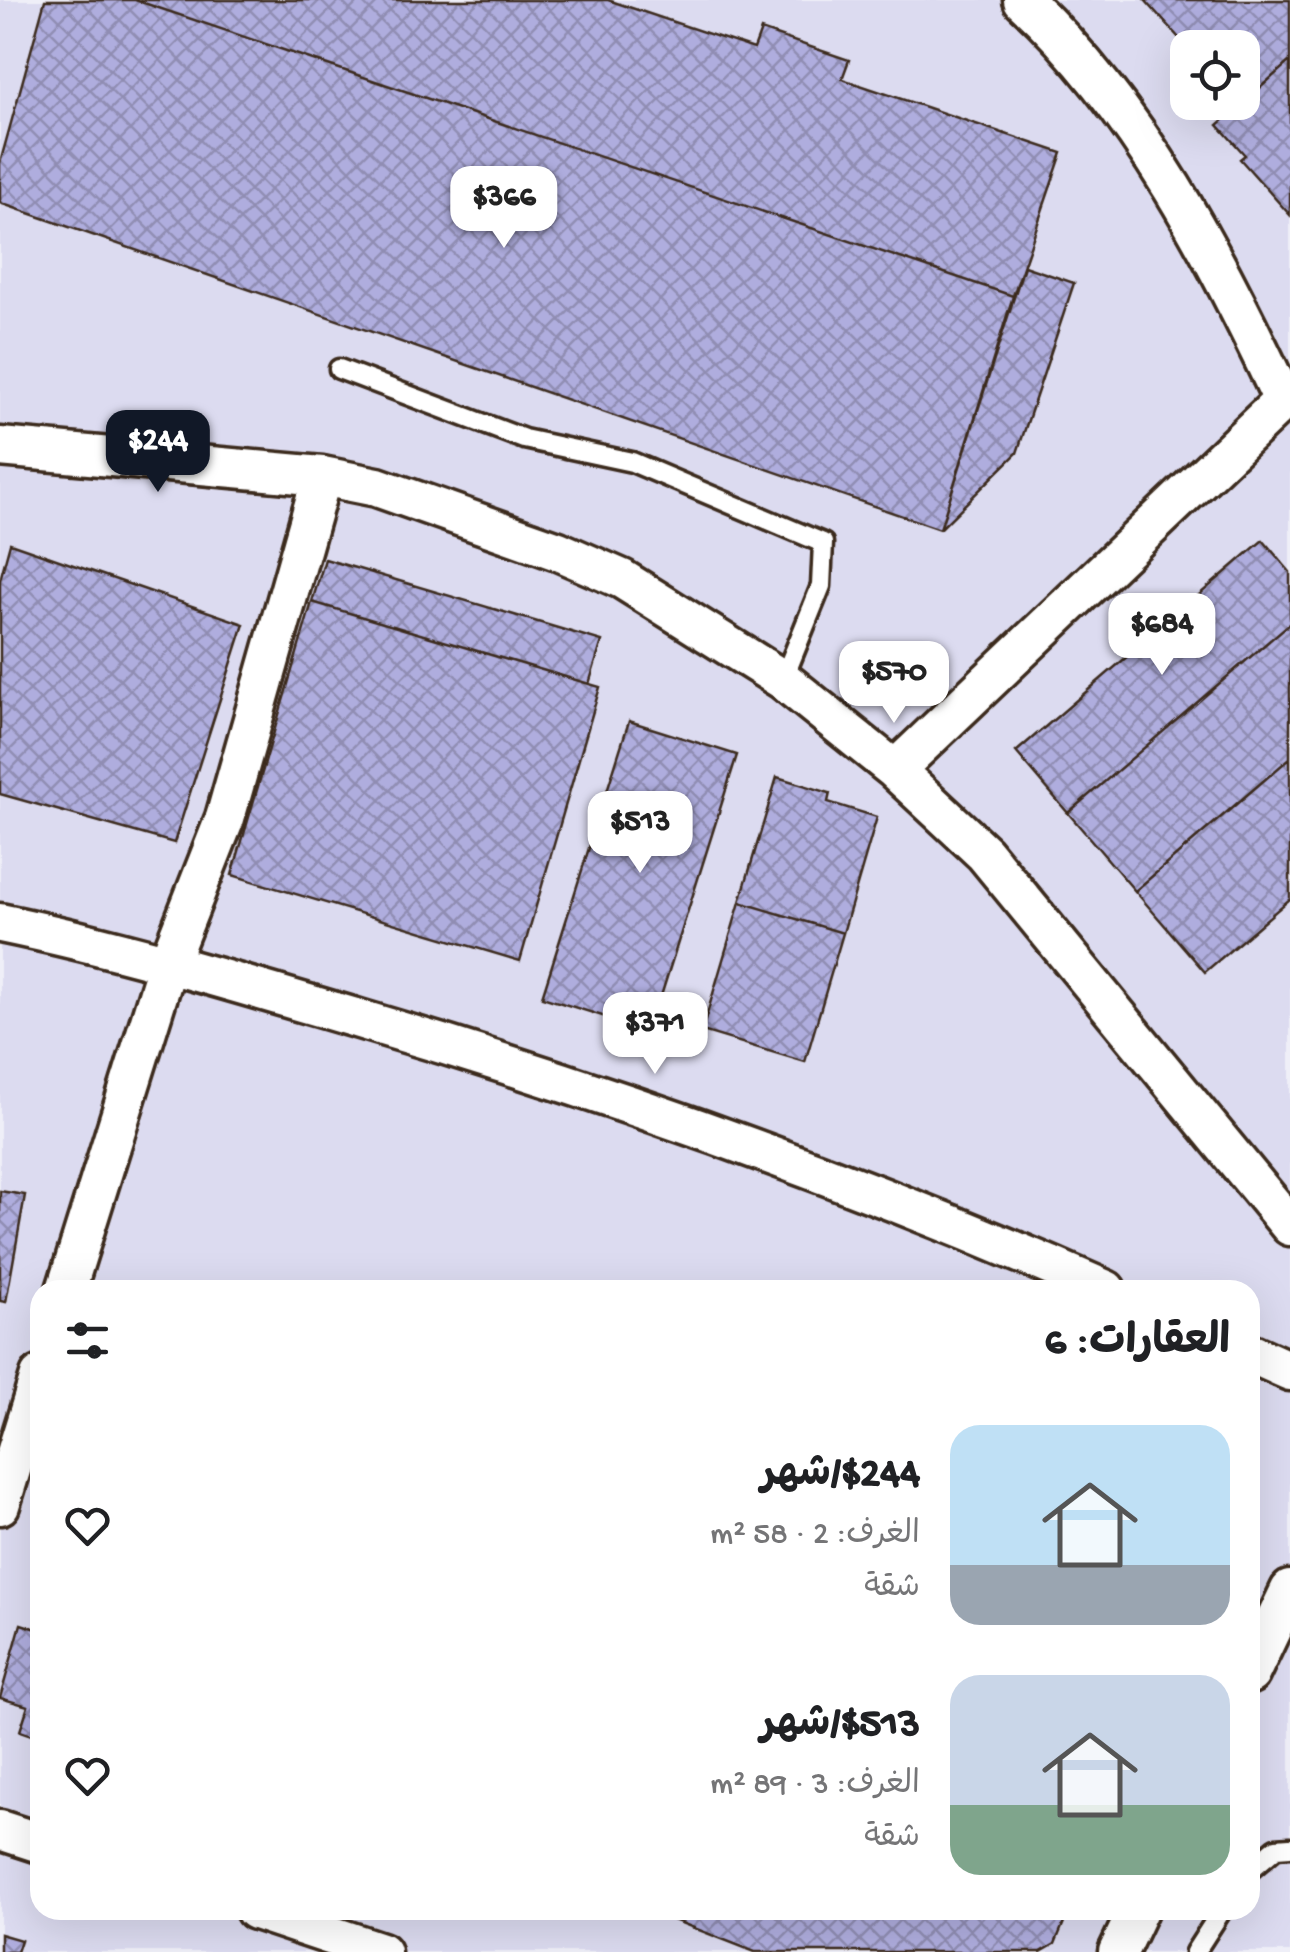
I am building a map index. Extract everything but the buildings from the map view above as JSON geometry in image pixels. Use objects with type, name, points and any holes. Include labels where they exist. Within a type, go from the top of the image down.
[{"type":"street","points":[[895,770],[1286,397],[1226,278],[1121,111],[1063,37],[1023,0]]},
{"type":"street","points":[[0,447],[322,476],[377,486],[558,551],[622,580],[784,680],[895,770],[984,853],[1290,1226]]},
{"type":"street","points":[[69,1280],[168,963],[225,818],[322,476]]},
{"type":"street","points":[[0,923],[168,963],[439,1042],[703,1128],[947,1220],[1083,1280]]},
{"type":"street","points":[[1260,1358],[1290,1371]]},
{"type":"street","points":[[0,1505],[30,1408]]},
{"type":"street","points":[[1260,1653],[1290,1590]]},
{"type":"street","points":[[0,1830],[30,1840]]},
{"type":"street","points":[[285,1920],[381,1952]]},
{"type":"street","points":[[1118,1952],[1133,1920]]},
{"type":"lane","points":[[339,369],[524,439],[632,462],[824,543],[821,586],[784,680]]},
{"type":"lane","points":[[1260,1858],[1290,1846]]},
{"type":"lane","points":[[1195,1952],[1216,1920]]},
{"type":"shaded area","points":[[0,0],[1290,0],[1290,1952],[0,1952]]}]
